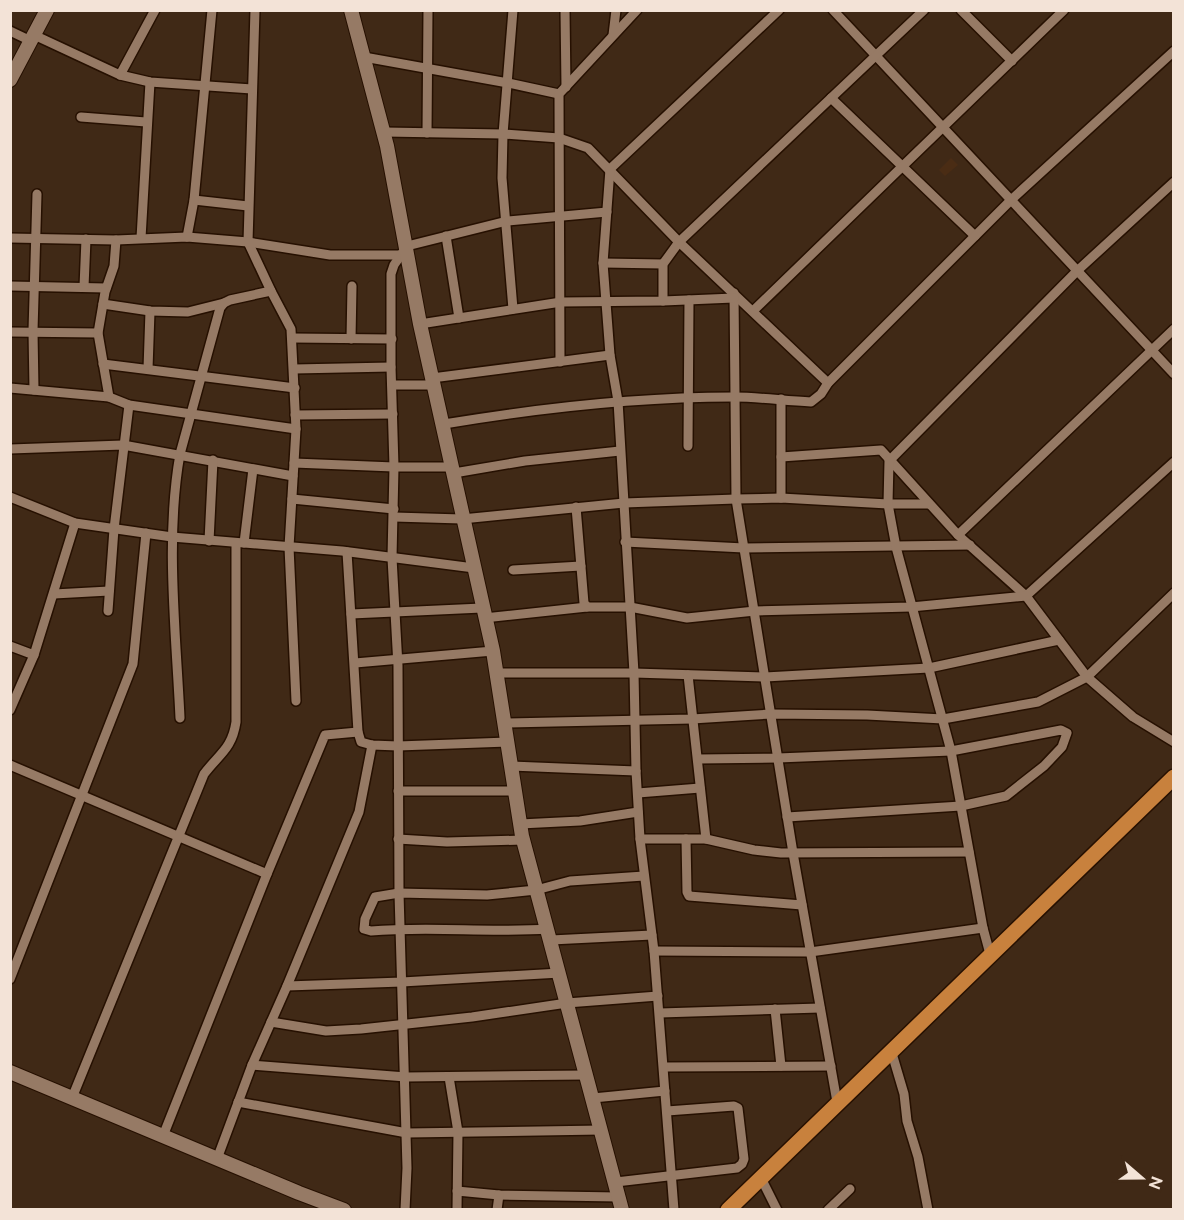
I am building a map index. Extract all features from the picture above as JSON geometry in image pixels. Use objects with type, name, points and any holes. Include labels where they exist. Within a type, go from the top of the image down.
[{"type":"main road","points":[[728,1209],[1173,777]]},
{"type":"street","points":[[10,80],[47,10]]},
{"type":"street","points":[[120,75],[155,10]]},
{"type":"street","points":[[187,237],[194,200],[212,10]]},
{"type":"street","points":[[255,10],[248,242],[291,329],[292,338],[296,429],[289,547],[296,701]]},
{"type":"street","points":[[351,10],[384,132],[404,250],[493,651],[523,840],[621,1203],[457,1191]]},
{"type":"street","points":[[427,133],[428,10]]},
{"type":"street","points":[[513,10],[503,134],[502,178],[513,309]]},
{"type":"street","points":[[564,10],[566,87]]},
{"type":"street","points":[[613,35],[616,10]]},
{"type":"street","points":[[560,362],[559,94],[637,10]]},
{"type":"street","points":[[674,1209],[660,1013],[640,839],[634,673],[618,401],[610,356],[603,263],[610,169],[779,10]]},
{"type":"street","points":[[833,10],[1173,374]]},
{"type":"street","points":[[663,302],[663,264],[680,242],[924,10]]},
{"type":"street","points":[[961,10],[1012,61]]},
{"type":"street","points":[[753,311],[1064,10]]},
{"type":"street","points":[[10,31],[33,38],[120,75],[150,82],[252,89]]},
{"type":"street","points":[[444,424],[534,409],[618,401],[734,397],[811,402],[1011,200],[1173,51]]},
{"type":"street","points":[[364,57],[559,94]]},
{"type":"street","points":[[141,238],[150,82]]},
{"type":"street","points":[[831,99],[975,236]]},
{"type":"street","points":[[81,117],[146,122]]},
{"type":"street","points":[[384,132],[503,134],[560,138],[588,148],[734,296],[753,311],[828,383]]},
{"type":"street","points":[[990,954],[983,928],[951,751],[896,547],[888,504],[890,461],[1077,271],[1173,182]]},
{"type":"street","points":[[34,390],[33,331],[37,194]]},
{"type":"street","points":[[194,200],[248,206]]},
{"type":"street","points":[[10,238],[116,240],[187,237],[248,242],[330,255],[404,250],[446,236],[507,221],[607,212]]},
{"type":"street","points":[[446,236],[459,318]]},
{"type":"street","points":[[84,287],[86,239]]},
{"type":"street","points":[[109,397],[98,333],[106,288],[114,266],[116,240]]},
{"type":"street","points":[[404,250],[394,266],[390,281],[394,467],[392,558],[398,658],[399,893],[406,1077],[405,1209]]},
{"type":"street","points":[[603,263],[663,264]]},
{"type":"street","points":[[10,286],[106,288]]},
{"type":"street","points":[[351,339],[352,286]]},
{"type":"street","points":[[103,304],[150,311],[188,312],[271,291]]},
{"type":"street","points":[[420,324],[561,302],[663,302],[734,296]]},
{"type":"street","points":[[734,296],[736,499],[787,817],[837,1102]]},
{"type":"street","points":[[688,446],[689,300]]},
{"type":"street","points":[[180,718],[172,537],[177,471],[190,414],[220,308],[224,303]]},
{"type":"street","points":[[148,369],[150,311]]},
{"type":"street","points":[[958,535],[1173,329]]},
{"type":"street","points":[[10,332],[98,333]]},
{"type":"street","points":[[292,338],[392,339]]},
{"type":"street","points":[[392,385],[610,356]]},
{"type":"street","points":[[103,364],[295,388]]},
{"type":"street","points":[[294,369],[391,367]]},
{"type":"street","points":[[10,388],[109,397],[129,405],[296,429]]},
{"type":"street","points":[[781,399],[781,498]]},
{"type":"street","points":[[108,611],[114,529],[129,405]]},
{"type":"street","points":[[296,415],[393,414]]},
{"type":"street","points":[[10,448],[123,445],[213,460],[293,477]]},
{"type":"street","points":[[781,457],[881,450],[958,535],[1026,596],[1087,677],[1133,717],[1173,742]]},
{"type":"street","points":[[294,463],[453,470],[620,451]]},
{"type":"street","points":[[209,541],[213,460]]},
{"type":"street","points":[[351,614],[395,611],[483,613],[630,607],[687,618],[755,611],[911,607],[1026,596],[1173,462]]},
{"type":"street","points":[[72,1098],[204,774],[234,738],[240,543],[253,469]]},
{"type":"street","points":[[10,497],[75,523],[114,529],[209,541],[347,552],[474,568]]},
{"type":"street","points":[[292,500],[462,519],[624,503],[736,499],[781,498],[929,504]]},
{"type":"street","points":[[576,507],[584,603],[587,607]]},
{"type":"street","points":[[10,710],[34,655],[75,523]]},
{"type":"street","points":[[10,979],[134,664],[146,533]]},
{"type":"street","points":[[625,542],[744,548],[970,545]]},
{"type":"street","points":[[347,552],[358,732],[361,742],[372,745],[398,746],[508,742]]},
{"type":"street","points":[[513,570],[581,566]]},
{"type":"street","points":[[54,594],[109,591]]},
{"type":"street","points":[[505,723],[693,720],[771,714],[867,715],[943,720],[1038,702],[1087,677],[1173,593]]},
{"type":"street","points":[[497,673],[634,673],[765,677],[929,668],[1059,640]]},
{"type":"street","points":[[10,646],[34,655]]},
{"type":"street","points":[[355,663],[493,651]]},
{"type":"street","points":[[688,675],[706,839]]},
{"type":"street","points":[[698,759],[951,751],[1060,730],[1067,733],[1062,747],[1044,766],[1006,796],[961,806],[787,817]]},
{"type":"street","points":[[163,1136],[267,874],[326,735],[358,732]]},
{"type":"street","points":[[217,1159],[252,1065],[359,812],[372,745]]},
{"type":"street","points":[[10,765],[267,874]]},
{"type":"street","points":[[511,766],[636,771]]},
{"type":"street","points":[[638,792],[700,788]]},
{"type":"street","points":[[398,791],[515,791]]},
{"type":"street","points":[[520,824],[580,821],[638,812]]},
{"type":"street","points":[[398,839],[447,842],[523,840]]},
{"type":"street","points":[[640,839],[706,839],[760,851],[794,854],[969,852]]},
{"type":"street","points":[[686,839],[689,896],[802,905]]},
{"type":"street","points":[[644,876],[570,880],[537,890],[487,895],[399,893],[375,897],[365,919],[364,929],[371,931],[441,928],[549,935],[652,935]]},
{"type":"street","points":[[654,951],[810,952],[983,928]]},
{"type":"street","points":[[287,986],[560,973]]},
{"type":"street","points":[[272,1022],[326,1030],[361,1029],[482,1016],[567,1002],[658,996]]},
{"type":"street","points":[[660,1013],[820,1008]]},
{"type":"street","points":[[775,1009],[781,1066]]},
{"type":"street","points":[[891,1050],[904,1094],[907,1122],[918,1156],[928,1209]]},
{"type":"street","points":[[252,1065],[406,1077],[587,1075]]},
{"type":"street","points":[[664,1066],[831,1066]]},
{"type":"street","points":[[10,1072],[299,1193],[344,1209]]},
{"type":"street","points":[[449,1077],[458,1132],[457,1209]]},
{"type":"street","points":[[593,1098],[665,1091]]},
{"type":"street","points":[[238,1102],[406,1133],[602,1130]]},
{"type":"street","points":[[616,1182],[737,1168],[742,1164],[744,1159],[738,1108],[734,1106],[667,1111]]},
{"type":"street","points":[[761,1178],[777,1209]]},
{"type":"street","points":[[828,1209],[850,1189]]},
{"type":"street","points":[[497,1209],[499,1195]]},
{"type":"shaded area","points":[[951,158],[958,165],[945,176],[939,170]]}]
